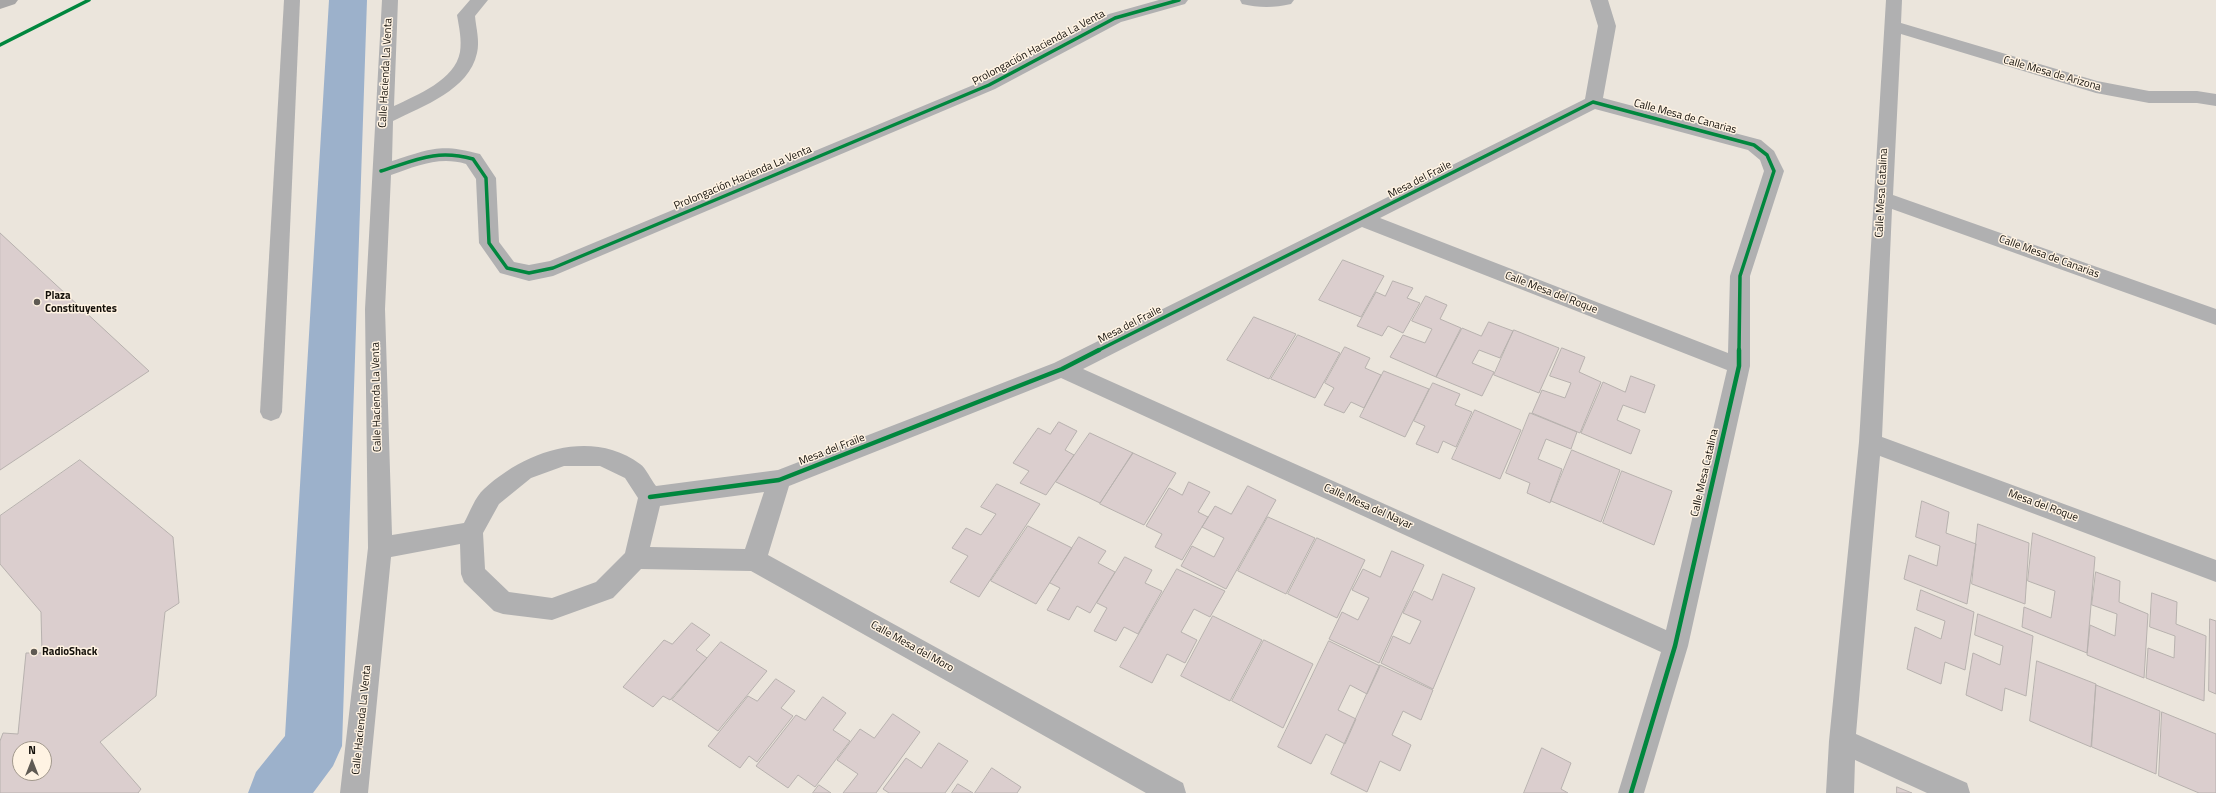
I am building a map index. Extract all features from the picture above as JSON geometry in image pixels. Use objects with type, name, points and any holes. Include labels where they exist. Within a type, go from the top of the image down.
[{"type":"highway","points":[[0,4],[9,0]]},
{"type":"street","points":[[271,412],[292,0]]},
{"type":"street","name":"Calle Hacienda La Venta","points":[[354,793],[380,548],[375,309],[390,0]]},
{"type":"street","points":[[384,118],[435,92],[456,75],[468,54],[466,15],[480,0]]},
{"type":"street","name":"Prolongación Hacienda La Venta","points":[[381,171],[434,154],[455,154],[473,159],[486,178],[489,243],[507,268],[529,273],[535,272],[553,268],[989,85],[1115,18],[1179,0]]},
{"type":"street","points":[[1248,0],[1272,3],[1285,0]]},
{"type":"street","points":[[1593,102],[1607,26],[1599,0]]},
{"type":"street","name":"Calle Mesa Catalina","points":[[1840,793],[1842,741],[1870,442],[1882,198],[1894,0]]},
{"type":"street","name":"Calle Mesa de Arizona","points":[[1892,26],[2096,87],[2149,97],[2197,97],[2216,100]]},
{"type":"street","name":"Calle Mesa de Canarias","points":[[1593,102],[1754,145],[1762,149],[1769,156]]},
{"type":"street","name":"Mesa del Fraile","points":[[650,497],[779,480],[1062,369],[1593,102]]},
{"type":"street","name":"Calle Mesa Catalina","points":[[1631,793],[1675,646],[1739,366],[1740,276],[1774,171],[1769,156]]},
{"type":"street","name":"Calle Mesa de Canarias","points":[[1882,198],[2216,317]]},
{"type":"street","name":"Calle Mesa del Roque","points":[[1362,219],[1739,366]]},
{"type":"street","name":"Calle Mesa del Nayar","points":[[1062,369],[1675,646]]},
{"type":"street","name":"Mesa del Roque","points":[[1870,442],[2216,571]]},
{"type":"street","points":[[563,456],[602,456],[633,471],[650,497],[636,558],[604,590],[552,609],[502,603],[473,574],[471,532],[491,498],[523,471],[563,456]]},
{"type":"street","points":[[754,560],[779,480]]},
{"type":"street","points":[[380,548],[471,532]]},
{"type":"street","name":"Calle Mesa del Moro","points":[[636,558],[754,560],[1173,793]]},
{"type":"street","points":[[1842,741],[1957,793]]},
{"type":"building","name":"Plaza Constituyentes","points":[[0,233],[149,371],[0,470]]},
{"type":"building","points":[[1343,260],[1384,276],[1361,317],[1319,300]]},
{"type":"building","points":[[1393,281],[1413,288],[1407,298],[1420,303],[1403,333],[1388,326],[1382,336],[1357,326],[1376,292],[1385,296]]},
{"type":"building","points":[[1426,296],[1447,305],[1440,319],[1461,328],[1436,377],[1390,357],[1403,335],[1425,343],[1432,329],[1412,321]]},
{"type":"building","points":[[1254,317],[1296,334],[1269,379],[1227,360]]},
{"type":"building","points":[[1489,322],[1513,331],[1500,358],[1479,350],[1472,363],[1494,372],[1482,396],[1436,377],[1462,328],[1481,336]]},
{"type":"building","points":[[1514,330],[1559,348],[1539,393],[1494,375]]},
{"type":"building","points":[[1298,335],[1340,353],[1315,398],[1271,379]]},
{"type":"building","points":[[1345,347],[1370,358],[1365,368],[1381,375],[1364,408],[1351,402],[1344,413],[1324,405],[1334,388],[1325,383]]},
{"type":"building","points":[[1562,348],[1585,357],[1579,372],[1601,382],[1580,433],[1532,413],[1542,390],[1565,398],[1571,383],[1550,376]]},
{"type":"building","points":[[1384,371],[1429,389],[1405,437],[1360,417]]},
{"type":"building","points":[[1631,376],[1655,385],[1645,413],[1623,405],[1617,420],[1640,430],[1631,454],[1581,433],[1603,382],[1625,392]]},
{"type":"building","points":[[1433,383],[1460,394],[1455,405],[1472,412],[1456,447],[1443,441],[1438,453],[1416,444],[1425,426],[1414,421]]},
{"type":"building","points":[[1475,410],[1521,430],[1500,479],[1452,459]]},
{"type":"building","points":[[1530,413],[1577,432],[1571,449],[1546,439],[1538,459],[1562,469],[1550,503],[1527,493],[1530,483],[1506,473]]},
{"type":"building","points":[[1059,422],[1077,431],[1065,450],[1074,455],[1046,495],[1020,483],[1029,471],[1013,463],[1038,428],[1050,434]]},
{"type":"building","points":[[1090,433],[1133,453],[1100,503],[1056,482]]},
{"type":"building","points":[[1572,450],[1620,470],[1601,522],[1551,501]]},
{"type":"building","points":[[1133,453],[1176,473],[1144,525],[1100,504]]},
{"type":"building","points":[[80,460],[173,537],[179,603],[165,612],[156,696],[100,742],[141,789],[138,793],[0,793],[0,741],[3,733],[18,734],[26,653],[42,653],[41,612],[0,564],[0,516]]},
{"type":"building","points":[[1622,471],[1672,491],[1654,545],[1603,523]]},
{"type":"building","points":[[1189,482],[1210,492],[1198,512],[1208,517],[1182,560],[1155,547],[1162,534],[1146,526],[1169,488],[1182,495]]},
{"type":"building","points":[[997,484],[1040,504],[979,597],[950,582],[968,556],[952,548],[966,528],[981,535],[996,514],[981,507]]},
{"type":"building","points":[[1248,486],[1276,500],[1226,589],[1181,566],[1192,546],[1214,557],[1224,538],[1202,527],[1215,506],[1231,514]]},
{"type":"building","points":[[1922,501],[1949,512],[1946,533],[1976,544],[1967,604],[1904,579],[1909,555],[1937,566],[1940,546],[1916,537]]},
{"type":"building","points":[[1268,517],[1315,538],[1286,594],[1238,571]]},
{"type":"building","points":[[1978,524],[2029,543],[2025,604],[1972,584]]},
{"type":"building","points":[[1028,526],[1072,548],[1036,604],[991,581]]},
{"type":"building","points":[[2033,533],[2095,557],[2087,653],[2022,627],[2024,607],[2051,618],[2055,591],[2028,581]]},
{"type":"building","points":[[1079,537],[1106,551],[1098,563],[1115,572],[1090,613],[1077,606],[1069,620],[1047,610],[1060,588],[1050,583]]},
{"type":"building","points":[[1317,538],[1365,560],[1337,618],[1288,594]]},
{"type":"building","points":[[1392,551],[1424,565],[1379,663],[1329,639],[1342,612],[1358,620],[1369,598],[1352,590],[1363,569],[1380,577]]},
{"type":"building","points":[[1125,557],[1152,570],[1145,583],[1162,591],[1138,634],[1124,627],[1116,641],[1094,631],[1107,608],[1097,603]]},
{"type":"building","points":[[1177,569],[1225,591],[1210,617],[1194,609],[1181,632],[1197,640],[1185,663],[1167,654],[1152,683],[1120,667]]},
{"type":"building","points":[[2096,572],[2120,581],[2119,602],[2148,614],[2144,678],[2087,655],[2090,625],[2115,636],[2117,614],[2092,605]]},
{"type":"building","points":[[1443,574],[1475,588],[1433,689],[1381,663],[1393,636],[1410,644],[1421,621],[1403,613],[1414,591],[1432,600]]},
{"type":"building","points":[[1921,590],[1974,612],[1965,670],[1945,662],[1941,684],[1907,669],[1915,627],[1941,639],[1945,621],[1917,610]]},
{"type":"building","points":[[2152,593],[2177,602],[2176,624],[2206,636],[2204,701],[2146,678],[2148,648],[2174,658],[2175,636],[2150,627]]},
{"type":"building","points":[[1978,614],[2033,636],[2026,696],[2005,688],[2002,711],[1966,695],[1973,653],[2000,665],[2003,646],[1975,635]]},
{"type":"building","points":[[1213,616],[1262,640],[1230,701],[1181,676]]},
{"type":"building","points":[[2210,619],[2216,621],[2216,694],[2209,691]]},
{"type":"building","points":[[692,623],[710,635],[696,650],[707,658],[670,700],[663,696],[653,707],[623,687],[664,640],[672,644]]},
{"type":"building","points":[[1264,640],[1313,664],[1283,728],[1232,701]]},
{"type":"building","points":[[1329,641],[1380,666],[1367,694],[1350,685],[1338,710],[1356,719],[1345,744],[1326,734],[1311,764],[1278,747]]},
{"type":"building","points":[[721,642],[767,671],[718,731],[672,700]]},
{"type":"building","points":[[2037,661],[2096,684],[2091,747],[2030,721]]},
{"type":"building","points":[[1380,665],[1433,690],[1421,720],[1403,711],[1392,735],[1411,745],[1400,771],[1380,761],[1367,792],[1331,774]]},
{"type":"building","points":[[776,679],[795,691],[781,708],[793,716],[757,762],[749,756],[740,768],[708,746],[748,696],[757,701]]},
{"type":"building","points":[[2096,685],[2160,711],[2156,774],[2092,747]]},
{"type":"building","points":[[823,697],[846,713],[833,730],[850,741],[815,787],[798,775],[788,788],[756,766],[796,715],[805,720]]},
{"type":"building","points":[[2162,712],[2216,734],[2216,793],[2199,793],[2159,776]]},
{"type":"building","points":[[893,714],[920,732],[876,793],[843,793],[858,774],[837,760],[860,729],[874,738]]},
{"type":"building","points":[[939,743],[968,761],[945,793],[889,793],[883,789],[906,758],[921,768]]},
{"type":"building","points":[[1542,748],[1571,763],[1561,789],[1568,793],[1524,793]]},
{"type":"building","points":[[992,768],[1021,787],[1017,793],[975,793]]},
{"type":"building","points":[[958,784],[973,793],[952,793]]},
{"type":"building","points":[[819,785],[831,793],[813,793]]},
{"type":"building","points":[[1897,787],[1912,793],[1897,793]]},
{"type":"waterway","points":[[277,793],[313,746],[348,0]]},
{"type":"cycle path","points":[[0,45],[89,0]]},
{"type":"cycle path","points":[[381,171],[434,154],[455,154],[473,159],[486,178],[489,243],[507,268],[529,273],[553,268],[989,85],[1115,18],[1179,0]]},
{"type":"cycle path","points":[[650,497],[779,480],[1062,369],[1593,102],[1754,145],[1767,155],[1774,171],[1740,276],[1739,366],[1675,646],[1631,793]]},
{"type":"place","name":"Plaza Constituyentes","points":[[37,302]]},
{"type":"place","name":"RadioShack","points":[[34,652]]}]
